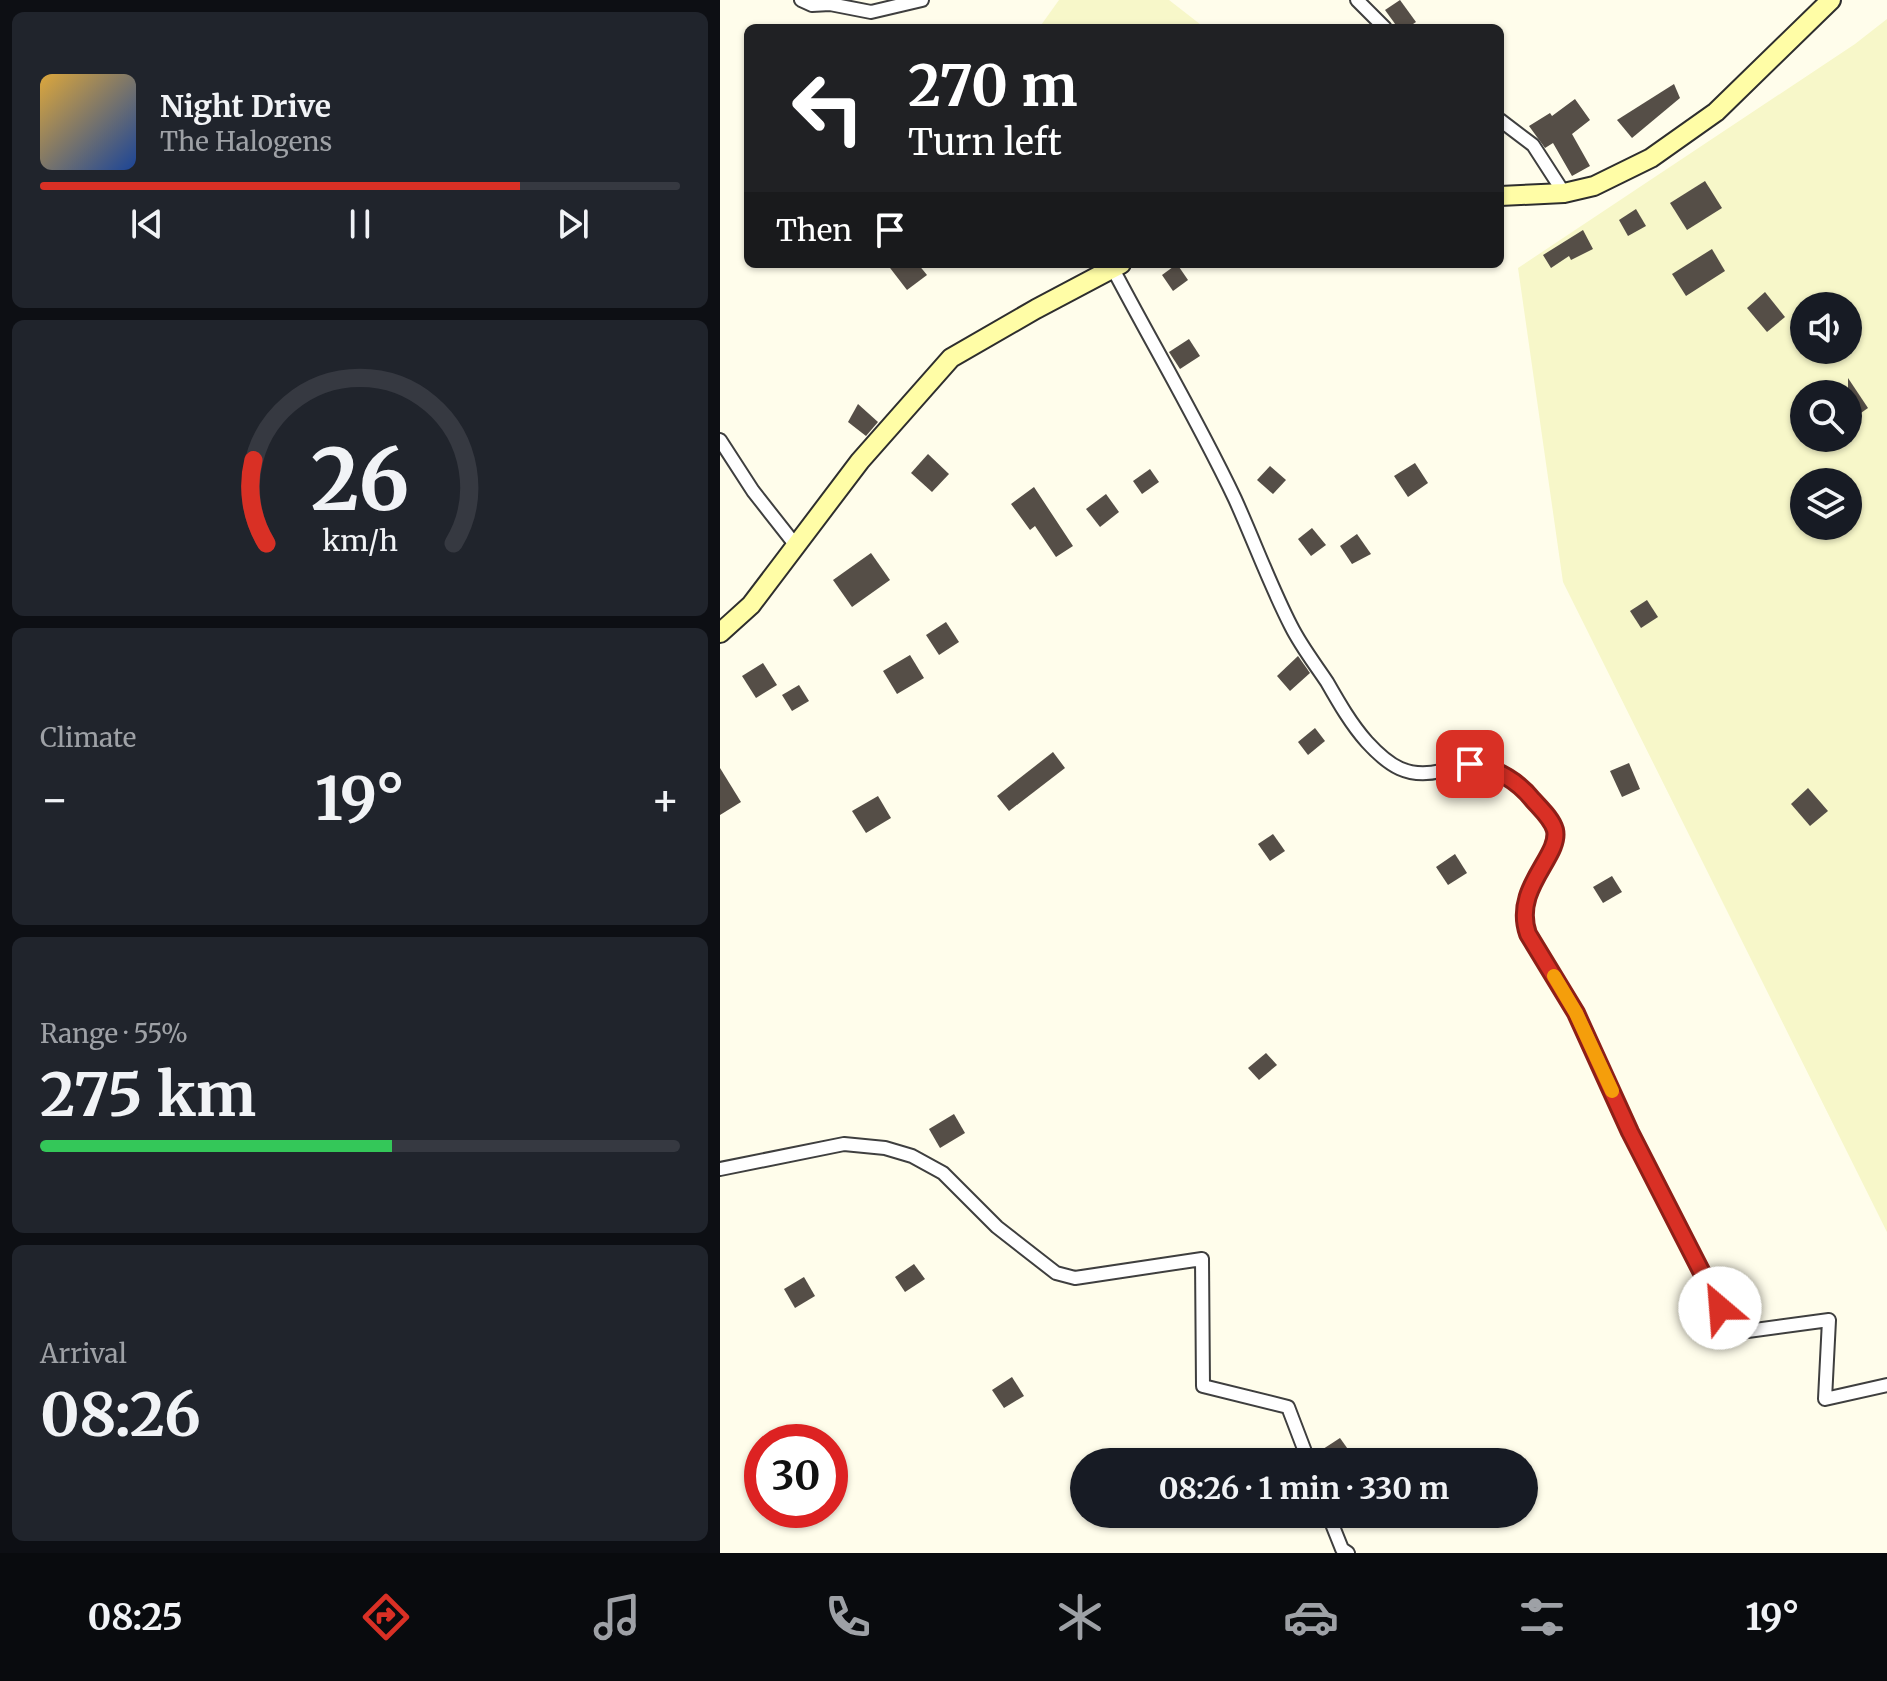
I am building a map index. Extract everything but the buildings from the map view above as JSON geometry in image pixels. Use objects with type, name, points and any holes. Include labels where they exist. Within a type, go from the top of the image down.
[{"type":"main road","points":[[1504,196],[1564,193],[1594,186],[1651,158],[1716,112],[1831,0]]},
{"type":"main road","points":[[720,633],[751,605],[860,461],[951,358],[1113,268]]},
{"type":"street","points":[[801,0],[812,5],[830,4],[871,12],[922,0]]},
{"type":"street","points":[[1357,0],[1381,24]]},
{"type":"street","points":[[1504,123],[1533,145],[1564,193]]},
{"type":"street","points":[[1118,268],[1234,497],[1292,628],[1365,739],[1383,758],[1412,774],[1426,775],[1470,764],[1501,773],[1526,790],[1549,819],[1555,832],[1554,843],[1532,884],[1523,922],[1576,1013],[1630,1132],[1733,1333],[1829,1320],[1825,1399],[1887,1385]]},
{"type":"street","points":[[720,440],[753,491],[797,547]]},
{"type":"street","points":[[720,1169],[844,1144],[885,1148],[912,1156],[943,1173],[997,1227],[1056,1273],[1075,1278],[1202,1259],[1203,1386],[1288,1407],[1304,1448]]},
{"type":"street","points":[[1334,1528],[1342,1549],[1348,1553]]},
{"type":"green space","points":[[1059,0],[1169,0],[1200,24],[1042,24]]},
{"type":"green space","points":[[1887,19],[1887,1232],[1563,582],[1518,268],[1855,44]]},
{"type":"slow traffic","points":[[1554,976],[1576,1013],[1612,1091]]},
{"type":"route","points":[[1470,764],[1501,773],[1526,790],[1549,819],[1555,832],[1554,843],[1532,884],[1523,922],[1576,1013],[1630,1132],[1720,1308]]}]
